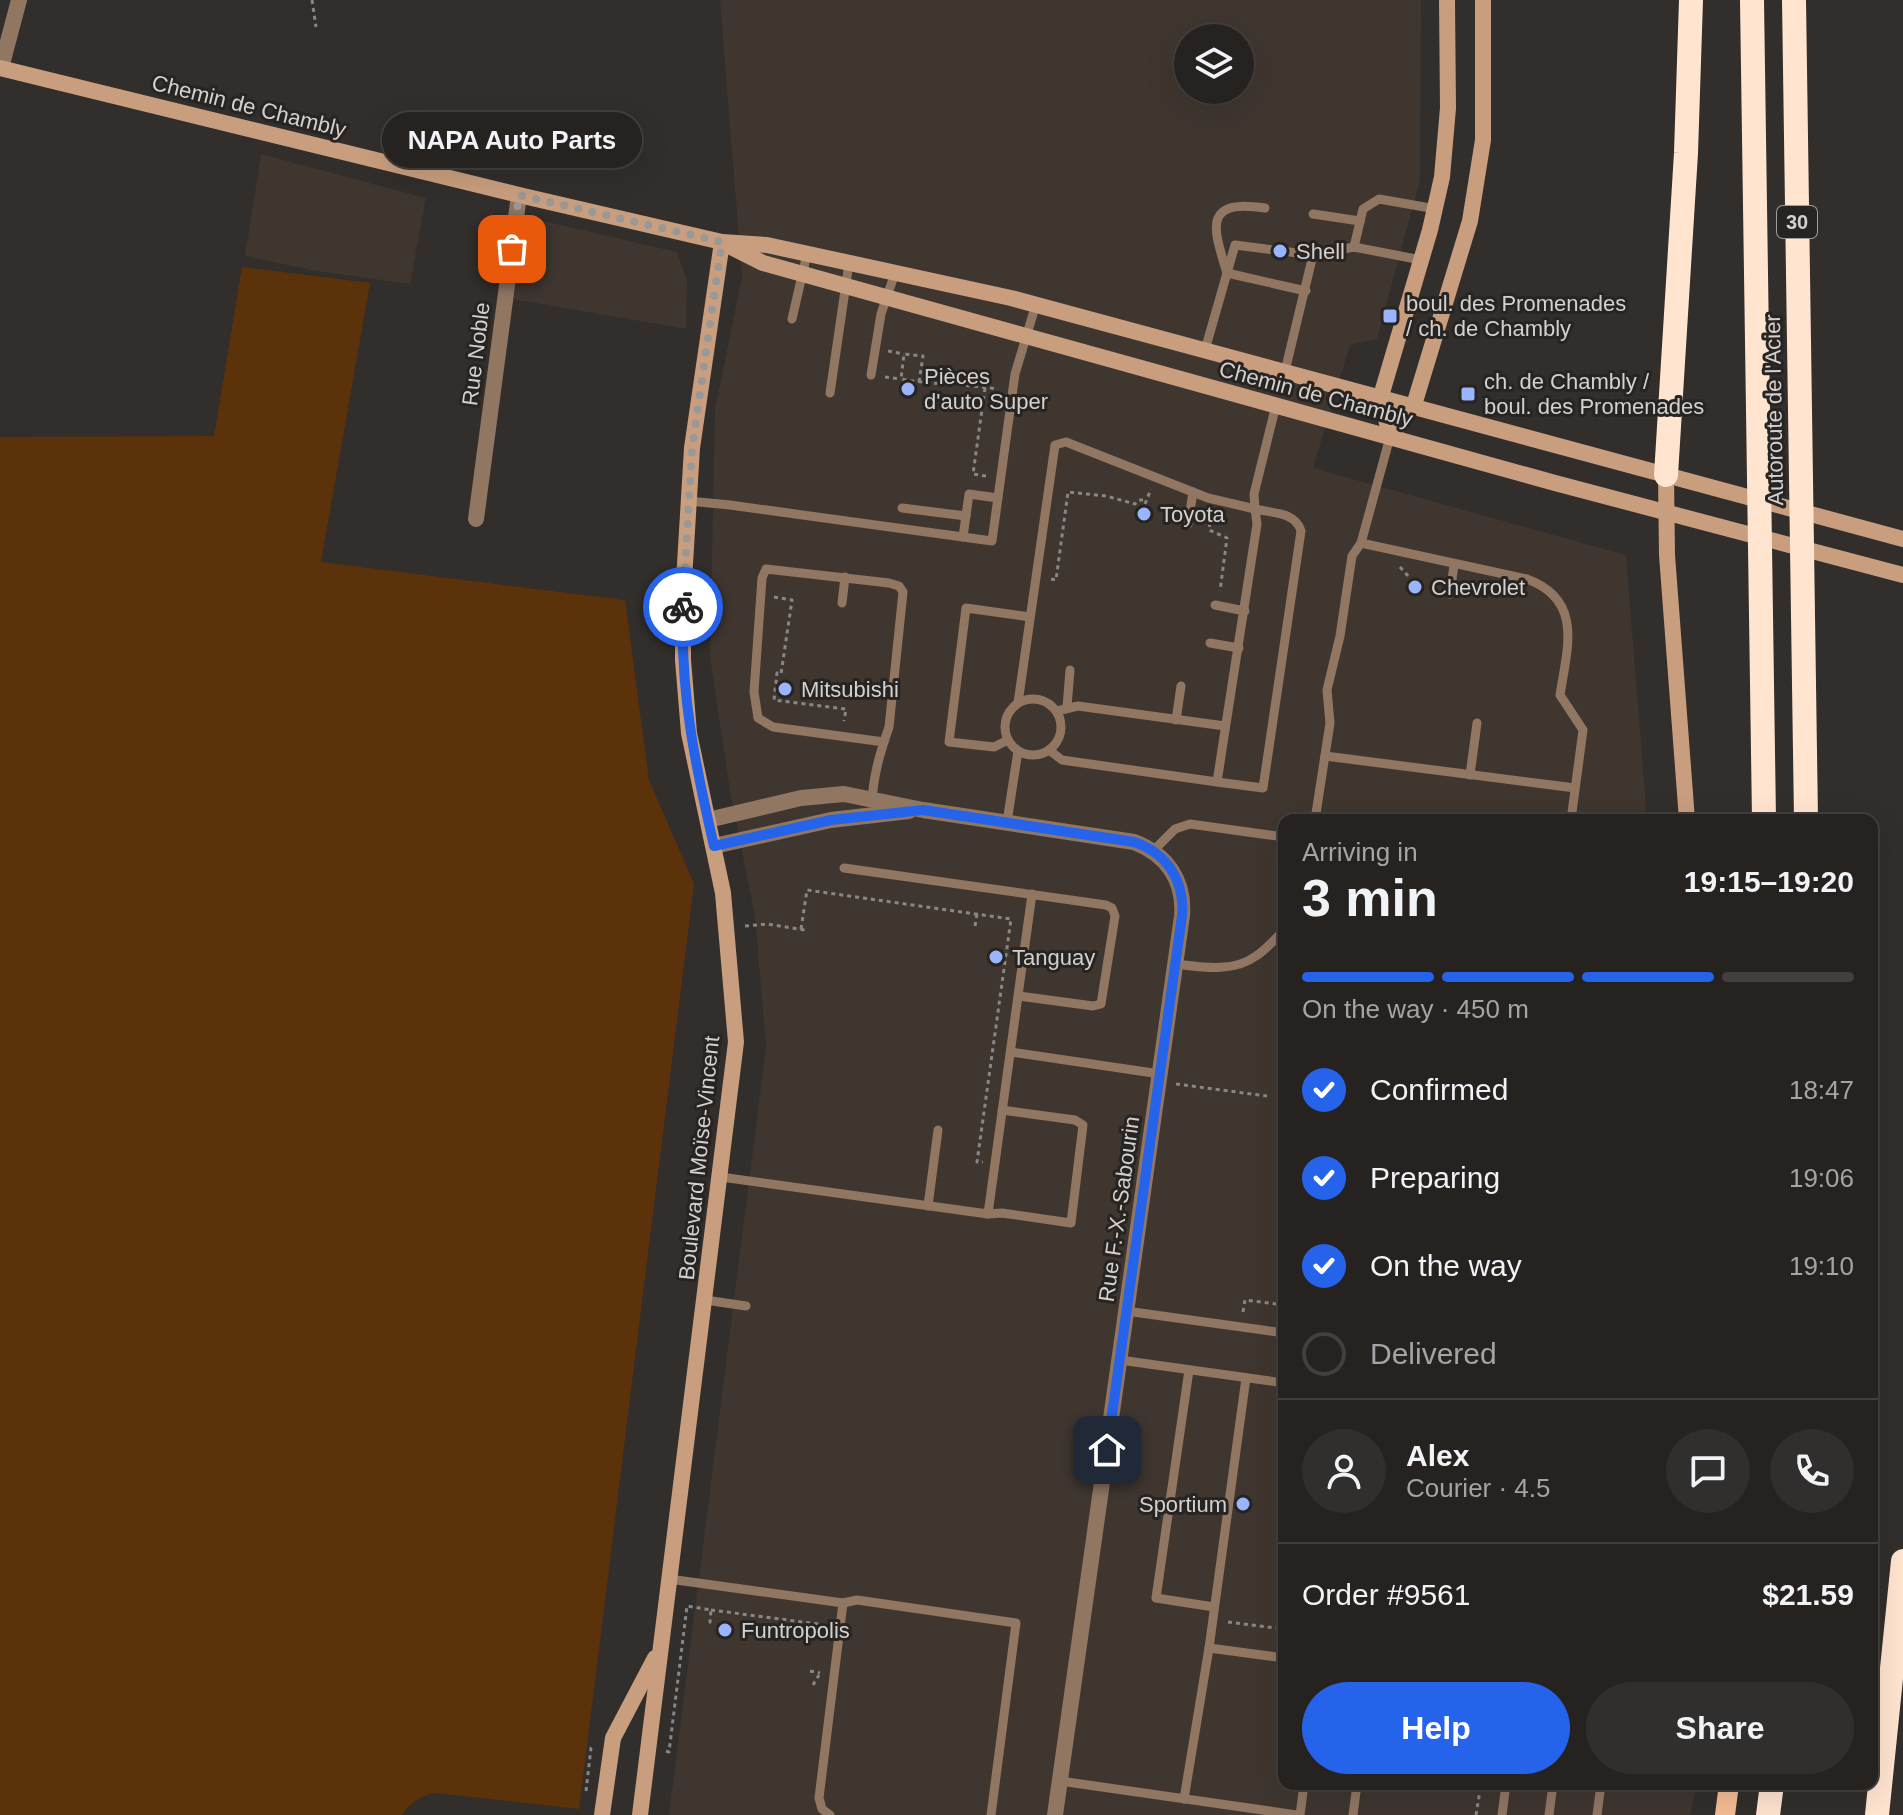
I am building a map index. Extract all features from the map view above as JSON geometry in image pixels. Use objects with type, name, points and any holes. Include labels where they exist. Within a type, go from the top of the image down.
[{"type":"highway","points":[[1666,475],[1686,153],[1691,0]]},
{"type":"highway","points":[[1752,0],[1764,814]]},
{"type":"highway","name":"Autoroute de l'Acier","points":[[1794,0],[1806,814]]},
{"type":"highway","points":[[1877,1815],[1903,1561]]},
{"type":"highway","points":[[1768,1815],[1771,1790]]},
{"type":"main road","points":[[1725,1815],[1728,1790]]},
{"type":"street","points":[[0,68],[19,0]]},
{"type":"street","points":[[1390,437],[1381,396],[1436,209],[1447,130],[1447,0]]},
{"type":"street","points":[[1390,437],[1414,405],[1456,274],[1474,202],[1484,115],[1483,0]]},
{"type":"street","name":"Chemin de Chambly","points":[[0,68],[722,242],[765,245],[1036,304],[1903,539]]},
{"type":"street","name":"Rue Noble","points":[[476,519],[519,195]]},
{"type":"street","name":"Chemin de Chambly","points":[[722,242],[763,263],[886,298],[1666,513],[1903,575]]},
{"type":"street","name":"Boulevard Moïse-Vincent","points":[[640,1815],[736,1042],[725,912],[714,846],[693,756],[684,684],[683,606],[688,501],[695,422],[722,242]]},
{"type":"street","points":[[1666,475],[1687,814]]},
{"type":"street","points":[[708,820],[813,796],[844,794],[872,806],[923,810],[1125,840],[1153,851]]},
{"type":"street","points":[[714,846],[872,806]]},
{"type":"street","name":"Rue F.-X.-Sabourin","points":[[1055,1815],[1183,898],[1174,873],[1153,851]]},
{"type":"street","name":"Boulevard Moïse-Vincent","points":[[602,1815],[613,1738],[660,1650]]},
{"type":"lane","points":[[1354,247],[1363,209],[1379,199],[1436,209]]},
{"type":"lane","points":[[1227,273],[1214,231],[1219,217],[1236,206],[1265,208]]},
{"type":"lane","points":[[1313,214],[1360,221]]},
{"type":"lane","points":[[1205,350],[1235,245],[1313,255],[1354,247],[1421,260]]},
{"type":"lane","points":[[792,319],[807,254]]},
{"type":"lane","points":[[1285,371],[1313,255]]},
{"type":"lane","points":[[830,393],[849,263]]},
{"type":"lane","points":[[871,375],[879,322],[895,273]]},
{"type":"lane","points":[[1227,273],[1306,291]]},
{"type":"lane","points":[[688,501],[992,541],[1015,374],[1036,304]]},
{"type":"lane","points":[[1217,782],[1257,524],[1254,494],[1276,405]]},
{"type":"lane","points":[[1316,814],[1330,723],[1327,690],[1340,636],[1352,556],[1361,543],[1390,437]]},
{"type":"lane","points":[[1018,703],[1053,450],[1057,443],[1066,442],[1193,492],[1291,517],[1299,524],[1301,531],[1263,788],[1062,760],[1049,750]]},
{"type":"lane","points":[[1188,524],[1193,492]]},
{"type":"lane","points":[[963,537],[969,494],[998,498]]},
{"type":"lane","points":[[902,508],[966,516]]},
{"type":"lane","points":[[1361,543],[1541,584],[1553,593],[1564,610],[1568,624],[1560,695],[1583,730],[1572,814]]},
{"type":"lane","points":[[1450,594],[1454,565]]},
{"type":"lane","points":[[872,806],[876,765],[884,742],[889,727],[905,596],[895,584],[772,568],[763,571],[754,692],[756,712],[761,721],[773,727],[884,742]]},
{"type":"lane","points":[[842,603],[845,577]]},
{"type":"lane","points":[[1215,605],[1245,611]]},
{"type":"lane","points":[[1008,740],[994,747],[949,742],[966,608],[1030,617]]},
{"type":"lane","points":[[1210,643],[1239,648]]},
{"type":"lane","points":[[1070,670],[1062,709],[1059,739],[1049,750],[1036,755],[1018,751],[1008,740],[1005,723],[1018,703],[1037,699],[1062,709],[1225,726]]},
{"type":"lane","points":[[1176,720],[1181,686]]},
{"type":"lane","points":[[1470,775],[1477,723]]},
{"type":"lane","points":[[1007,822],[1018,751]]},
{"type":"lane","points":[[1325,756],[1575,788]]},
{"type":"lane","points":[[1153,851],[1175,829],[1190,824],[1278,836]]},
{"type":"lane","points":[[844,868],[1109,906],[1115,913],[1104,999],[1099,1005],[1019,996]]},
{"type":"lane","points":[[988,1214],[1032,894]]},
{"type":"lane","points":[[1176,964],[1210,968],[1240,964],[1261,953],[1278,936]]},
{"type":"lane","points":[[1011,1052],[1160,1074]]},
{"type":"lane","points":[[721,1177],[1071,1223],[1084,1129],[1081,1123],[1002,1110]]},
{"type":"lane","points":[[928,1206],[938,1130]]},
{"type":"lane","points":[[705,1300],[746,1306]]},
{"type":"lane","points":[[1126,1311],[1278,1332]]},
{"type":"lane","points":[[1120,1360],[1278,1382]]},
{"type":"lane","points":[[1189,1370],[1156,1598],[1214,1607]]},
{"type":"lane","points":[[1184,1799],[1209,1648],[1246,1378]]},
{"type":"lane","points":[[669,1579],[843,1603],[857,1600],[1016,1623],[991,1815]]},
{"type":"lane","points":[[830,1815],[822,1809],[819,1798],[843,1603]]},
{"type":"lane","points":[[1209,1648],[1278,1657]]},
{"type":"lane","points":[[1060,1781],[1298,1815],[1303,1790]]},
{"type":"lane","points":[[1353,1815],[1356,1790]]},
{"type":"lane","points":[[1502,1815],[1505,1790]]},
{"type":"lane","points":[[1549,1815],[1552,1790]]},
{"type":"lane","points":[[1597,1815],[1600,1790]]},
{"type":"path","points":[[312,0],[316,27]]},
{"type":"path","points":[[919,382],[923,356],[904,354],[901,379],[919,382],[1002,390]]},
{"type":"path","points":[[985,388],[973,474],[990,476]]},
{"type":"path","points":[[1047,579],[1056,580],[1068,492],[1106,496],[1135,504],[1139,500],[1146,502],[1151,488]]},
{"type":"path","points":[[1212,513],[1209,530],[1227,538],[1219,595],[1228,596]]},
{"type":"path","points":[[1400,567],[1410,578]]},
{"type":"path","points":[[773,597],[792,600],[774,700],[846,709],[843,727]]},
{"type":"path","points":[[739,927],[767,924],[803,929],[807,890],[1011,919],[977,1162]]},
{"type":"path","points":[[975,926],[977,914]]},
{"type":"path","points":[[1176,1084],[1267,1096]]},
{"type":"path","points":[[1245,1300],[1278,1304]]},
{"type":"path","points":[[669,1752],[687,1606],[818,1624],[824,1627],[824,1635]]},
{"type":"path","points":[[711,1610],[710,1622],[715,1623]]},
{"type":"path","points":[[1223,1621],[1278,1628]]},
{"type":"path","points":[[810,1671],[820,1671],[813,1685]]},
{"type":"path","points":[[585,1801],[591,1748]]},
{"type":"path","points":[[1476,1815],[1480,1790]]},
{"type":"shaded area","points":[[720,0],[1421,0],[1420,180],[1377,339],[1350,345],[1313,468],[1626,555],[1647,814],[1278,814],[1278,1790],[1696,1790],[1690,1815],[669,1815],[766,1047],[755,916],[730,791],[710,657],[715,409],[742,277]]},
{"type":"shaded area","points":[[261,154],[426,198],[410,284],[311,270],[245,256]]},
{"type":"shaded area","points":[[526,217],[677,252],[687,281],[686,329],[513,299]]},
{"type":"shaded area","points":[[242,267],[370,283],[321,562],[625,600],[649,780],[694,884],[579,1809],[437,1793],[417,1800],[402,1815],[0,1815],[0,437],[214,436]]},
{"type":"way so far","points":[[512,249],[519,195],[722,242],[692,448],[683,607]]},
{"type":"place","name":"NAPA Auto Parts","points":[[512,249]]},
{"type":"place","name":"Shell","points":[[1280,251]]},
{"type":"place","name":"boul. des Promenades / ch. de Chambly","points":[[1390,316]]},
{"type":"place","name":"Pièces d'auto Super","points":[[908,389]]},
{"type":"place","name":"ch. de Chambly / boul. des Promenades","points":[[1468,394]]},
{"type":"place","name":"Toyota","points":[[1144,514]]},
{"type":"place","name":"Chevrolet","points":[[1415,587]]},
{"type":"place","name":"Mitsubishi","points":[[785,689]]},
{"type":"place","name":"Tanguay","points":[[996,957]]},
{"type":"place","name":"Sportium","points":[[1243,1504]]},
{"type":"place","name":"Funtropolis","points":[[725,1630]]},
{"type":"route","points":[[683,607],[683,660],[689,733],[714,846],[831,820],[923,810],[1134,842],[1157,854],[1174,873],[1183,898],[1182,916],[1107,1450]]}]
